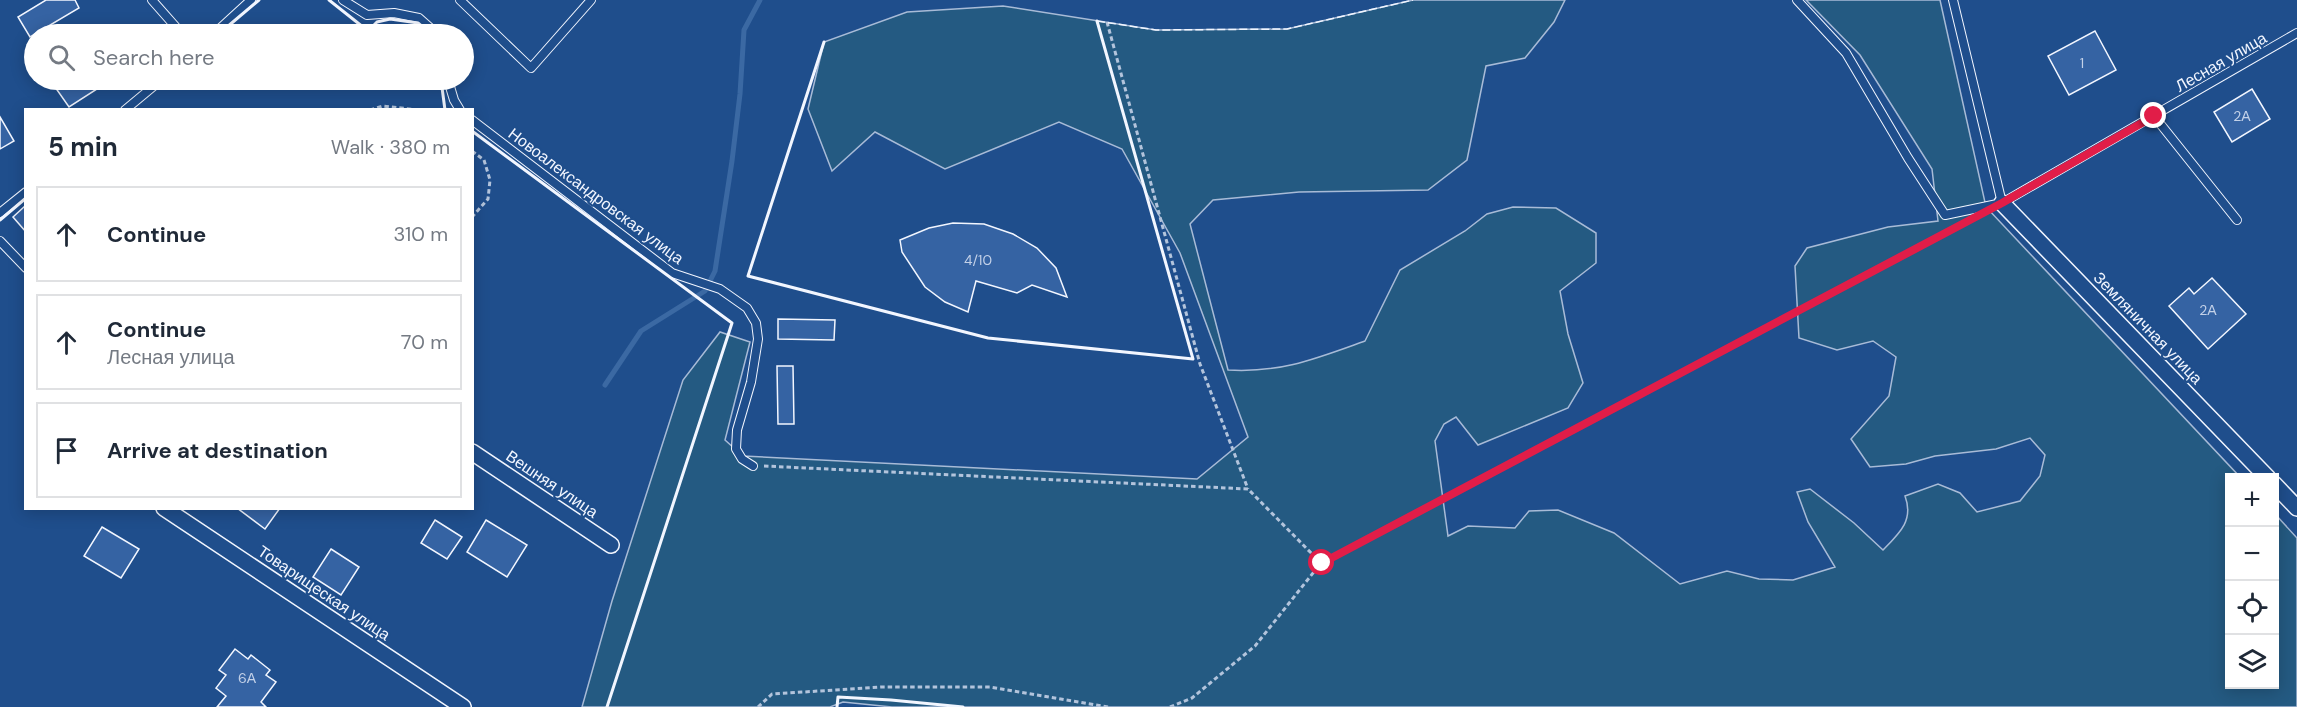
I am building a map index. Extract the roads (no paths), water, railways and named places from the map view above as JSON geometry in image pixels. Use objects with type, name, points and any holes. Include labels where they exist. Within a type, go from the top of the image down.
[{"type":"street","name":"Земляничная улица","points":[[2002,203],[2264,473]]},
{"type":"street","name":"Вешняя улица","points":[[474,453],[610,545]]},
{"type":"street","points":[[2279,489],[2297,508]]},
{"type":"street","name":"Товарищеская улица","points":[[167,510],[463,707]]},
{"type":"lane","points":[[152,0],[173,24]]},
{"type":"lane","points":[[225,24],[251,0]]},
{"type":"lane","points":[[343,0],[367,15],[394,13],[419,18],[426,24]]},
{"type":"lane","points":[[460,0],[531,68],[591,0]]},
{"type":"lane","name":"Лесная улица","points":[[1797,0],[1846,53],[1908,158],[1945,215],[2002,203],[2297,33]]},
{"type":"lane","points":[[1953,0],[2002,203]]},
{"type":"lane","points":[[127,108],[149,90]]},
{"type":"lane","points":[[451,90],[459,108]]},
{"type":"lane","points":[[2154,116],[2237,220]]},
{"type":"lane","name":"Новоалександровская улица","points":[[474,122],[672,273],[720,289],[747,308],[756,323],[758,339],[753,372],[737,430],[736,449],[742,459],[753,466]]},
{"type":"lane","points":[[0,213],[24,194]]},
{"type":"lane","points":[[0,241],[24,266]]},
{"type":"waterway","points":[[605,385],[641,331],[705,291],[715,271],[732,161],[740,94],[744,30],[760,0]]}]
